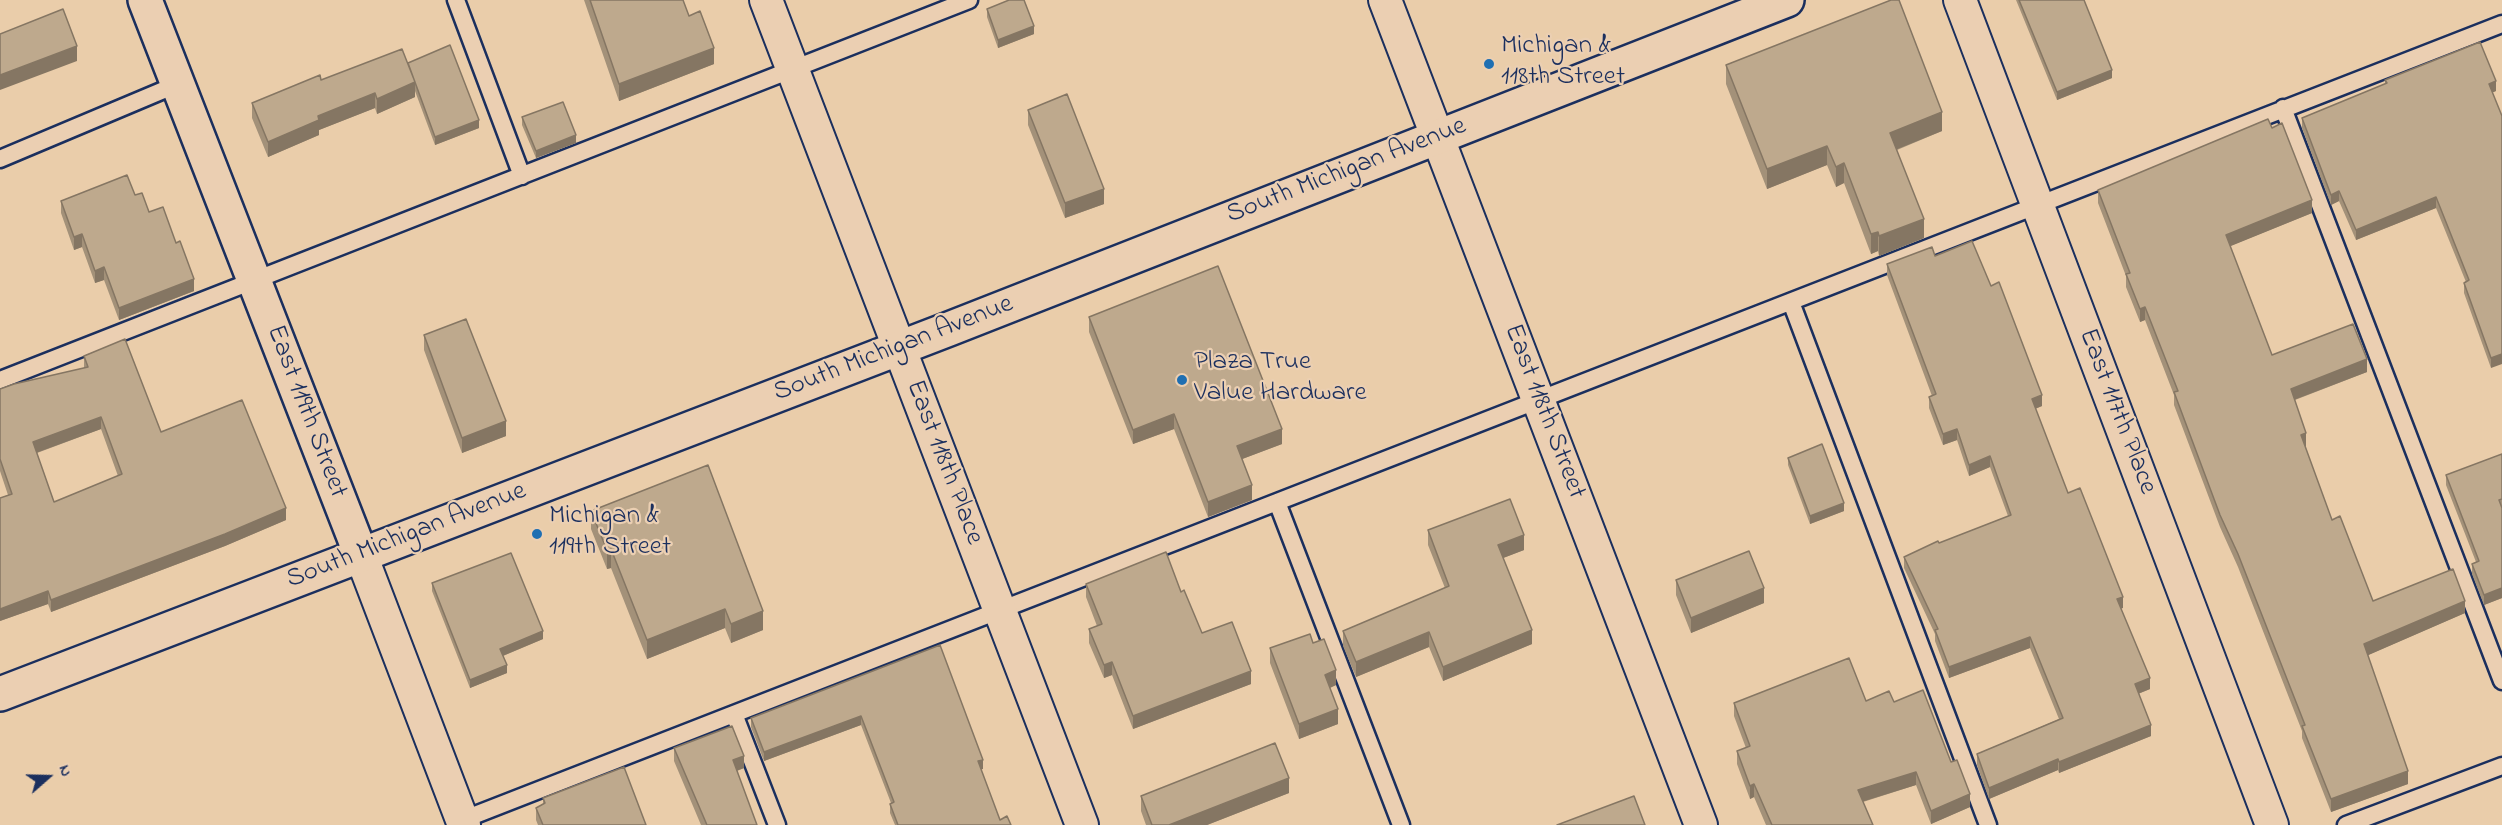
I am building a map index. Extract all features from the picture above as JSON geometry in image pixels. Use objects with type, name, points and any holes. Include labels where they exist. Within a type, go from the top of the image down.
[{"type":"main road","name":"East 119th Street","points":[[145,0],[361,555]]},
{"type":"main road","name":"South Michigan Avenue","points":[[0,694],[898,348],[1786,0]]},
{"type":"street","name":"East 118th Place","points":[[766,0],[1082,825]]},
{"type":"street","name":"East 118th Street","points":[[1385,0],[1701,825]]},
{"type":"street","name":"East 117th Place","points":[[1960,0],[2272,825]]},
{"type":"street","name":"East 119th Street","points":[[361,555],[459,823]]},
{"type":"lane","points":[[456,0],[522,176]]},
{"type":"lane","points":[[0,380],[969,0]]},
{"type":"lane","points":[[459,823],[2502,24]]},
{"type":"lane","points":[[0,159],[178,84]]},
{"type":"lane","points":[[2283,108],[2502,681]]},
{"type":"lane","points":[[1791,302],[1988,825]]},
{"type":"lane","points":[[1276,502],[1401,825]]},
{"type":"lane","points":[[734,714],[777,825]]},
{"type":"lane","points":[[2346,825],[2502,766]]},
{"type":"building","points":[[590,0],[683,0],[689,16],[700,11],[714,48],[619,84]]},
{"type":"building","points":[[1009,0],[1024,0],[1034,26],[998,40],[987,9]]},
{"type":"building","points":[[1891,0],[1899,0],[1942,112],[1890,133],[1924,219],[1879,236],[1878,232],[1871,234],[1844,163],[1836,167],[1827,146],[1767,169],[1726,65]]},
{"type":"building","points":[[2019,0],[2084,0],[2112,70],[2057,92]]},
{"type":"building","points":[[63,9],[77,46],[0,75],[0,34]]},
{"type":"building","points":[[2480,42],[2496,81],[2489,84],[2502,116],[2502,354],[2491,358],[2464,283],[2469,280],[2436,197],[2356,230],[2339,191],[2331,195],[2302,118],[2387,83],[2385,80]]},
{"type":"building","points":[[450,45],[479,120],[435,137],[408,63]]},
{"type":"building","points":[[402,49],[415,82],[377,99],[375,93],[318,116],[319,120],[268,142],[252,103],[320,75],[321,80]]},
{"type":"building","points":[[1067,94],[1104,189],[1065,203],[1028,110]]},
{"type":"building","points":[[563,102],[576,135],[536,151],[522,117]]},
{"type":"building","points":[[2268,119],[2272,128],[2282,123],[2312,200],[2226,235],[2272,355],[2353,324],[2367,359],[2291,389],[2306,433],[2301,435],[2332,520],[2340,516],[2373,601],[2453,569],[2465,601],[2364,644],[2408,771],[2331,799],[2302,726],[2305,725],[2238,554],[2220,515],[2174,392],[2178,391],[2145,307],[2140,309],[2126,274],[2130,273],[2098,190]]},
{"type":"building","points":[[127,175],[135,195],[142,193],[149,212],[163,207],[176,243],[180,241],[194,279],[119,308],[104,267],[95,271],[82,234],[74,237],[61,201]]},
{"type":"building","points":[[1972,241],[1991,286],[1999,282],[2042,395],[2032,399],[2068,493],[2080,488],[2123,597],[2117,599],[2150,678],[2135,684],[2151,725],[2059,762],[2058,759],[1989,788],[1977,754],[2063,718],[2030,637],[1949,667],[1935,630],[1938,629],[1904,557],[1938,541],[1939,543],[2011,515],[1990,456],[1969,465],[1957,429],[1943,434],[1929,397],[1936,394],[1887,264],[1932,247],[1935,256]]},
{"type":"building","name":"Plaza True Value Hardware","points":[[1218,266],[1282,429],[1237,446],[1252,485],[1208,502],[1174,414],[1133,430],[1089,317]]},
{"type":"building","points":[[466,319],[506,421],[462,438],[424,335]]},
{"type":"building","points":[[125,339],[161,432],[242,400],[286,508],[225,534],[51,600],[48,591],[0,609],[0,498],[12,494],[0,459],[0,389],[88,367],[84,356]],"holes":[[[101,417],[122,474],[54,502],[33,442]]]},
{"type":"building","points":[[1822,444],[1844,503],[1810,516],[1788,458]]},
{"type":"building","points":[[2502,454],[2502,499],[2499,500],[2502,508],[2502,588],[2484,595],[2472,564],[2479,561],[2446,475]]},
{"type":"building","points":[[708,465],[763,611],[731,624],[725,609],[647,640],[611,549],[607,550],[591,511]]},
{"type":"building","points":[[1510,499],[1524,535],[1498,545],[1532,630],[1443,667],[1429,632],[1356,662],[1343,631],[1449,586],[1428,530]]},
{"type":"building","points":[[1749,551],[1764,588],[1691,618],[1676,580]]},
{"type":"building","points":[[1166,552],[1181,592],[1184,590],[1202,633],[1232,622],[1251,671],[1133,716],[1112,662],[1104,665],[1089,629],[1102,624],[1086,584]]},
{"type":"building","points":[[511,553],[543,631],[500,649],[507,665],[470,680],[432,583]]},
{"type":"building","points":[[1310,634],[1313,643],[1324,639],[1336,670],[1325,675],[1338,709],[1299,724],[1270,648]]},
{"type":"building","points":[[940,645],[983,760],[978,761],[1000,820],[1007,816],[1011,825],[898,825],[890,804],[894,802],[861,716],[764,752],[751,718]]},
{"type":"building","points":[[1849,658],[1866,701],[1889,691],[1894,702],[1923,690],[1951,762],[1957,760],[1970,794],[1931,811],[1916,772],[1858,790],[1873,825],[1772,825],[1754,784],[1750,786],[1737,751],[1750,746],[1734,703]]},
{"type":"building","points":[[732,726],[744,756],[733,760],[757,825],[707,825],[674,748]]},
{"type":"building","points":[[1275,743],[1289,778],[1169,825],[1152,825],[1141,796]]},
{"type":"building","points":[[624,767],[646,825],[543,825],[536,808],[545,803],[543,798]]},
{"type":"building","points":[[1634,796],[1645,825],[1557,825]]},
{"type":"place","name":"Michigan & 118th Street","points":[[1489,64]]},
{"type":"place","name":"Plaza True Value Hardware","points":[[1182,380]]},
{"type":"place","name":"Michigan & 119th Street","points":[[537,534]]}]
